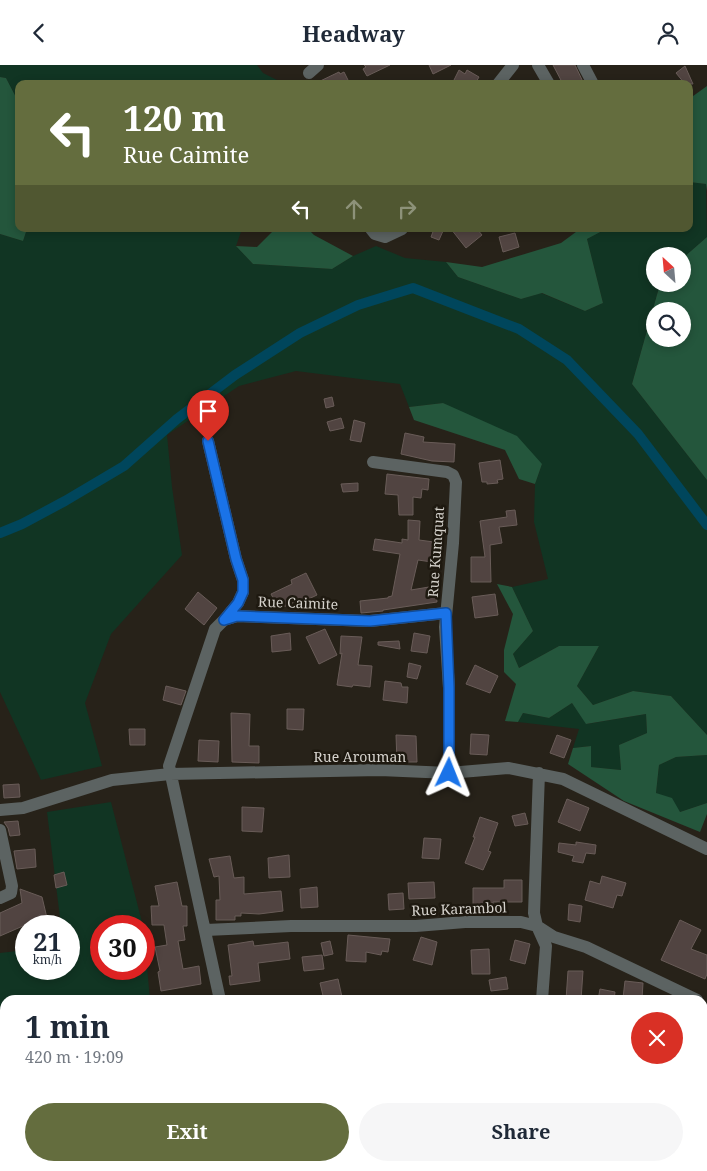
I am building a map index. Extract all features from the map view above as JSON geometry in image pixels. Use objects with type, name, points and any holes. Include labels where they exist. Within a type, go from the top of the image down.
[{"type":"street","points":[[501,80],[513,65]]},
{"type":"street","points":[[538,65],[547,80]]},
{"type":"street","points":[[584,65],[591,80]]},
{"type":"street","points":[[374,232],[376,235],[385,237],[396,232]]},
{"type":"street","points":[[208,441],[236,559],[243,580],[243,592],[238,603],[215,629],[169,766],[219,995]]},
{"type":"street","name":"Rue Kumquat","points":[[373,462],[447,472],[453,475],[456,482],[446,613],[449,688],[449,773]]},
{"type":"street","name":"Rue Caimite","points":[[224,620],[237,616],[370,621],[446,613]]},
{"type":"street","name":"Rue Arouman","points":[[0,810],[23,808],[112,780],[170,774],[380,770],[449,773],[508,768],[563,779],[707,849]]},
{"type":"street","points":[[539,773],[534,913],[537,927],[546,946],[542,995]]},
{"type":"street","points":[[0,830],[12,885],[11,893],[0,898]]},
{"type":"street","name":"Rue Karambol","points":[[206,930],[291,926],[416,926],[465,922],[521,922],[537,927],[554,937],[586,947],[686,995]]},
{"type":"green space","points":[[0,65],[257,65],[263,73],[277,80],[15,80],[15,95],[6,78],[0,77]]},
{"type":"green space","points":[[0,77],[6,78],[15,95],[15,232],[26,232],[23,241],[0,234]]},
{"type":"green space","points":[[707,86],[707,191],[706,184],[693,182],[693,96]]},
{"type":"green space","points":[[693,182],[706,184],[707,237],[691,251],[691,247],[646,247],[646,293],[657,293],[655,302],[646,302],[646,334],[632,384],[707,480],[707,735],[671,696],[633,691],[593,705],[577,686],[599,646],[559,646],[519,668],[513,654],[533,631],[512,587],[548,579],[534,522],[535,484],[542,464],[443,403],[409,407],[400,384],[296,371],[239,386],[167,435],[182,555],[111,634],[85,703],[102,766],[41,780],[0,692],[0,234],[23,241],[26,232],[241,232],[236,246],[253,264],[332,269],[353,256],[376,246],[405,258],[446,262],[458,277],[521,299],[541,293],[585,311],[603,303],[587,239],[600,232],[693,232]]},
{"type":"green space","points":[[272,232],[311,232],[353,256],[332,269],[253,264],[236,246],[257,247]]},
{"type":"green space","points":[[576,232],[600,232],[587,239],[603,303],[585,311],[542,293],[521,299],[458,277],[446,262],[482,267],[561,243]]},
{"type":"green space","points":[[707,237],[707,480],[632,384],[646,334],[646,347],[691,347],[691,302],[655,302],[657,293],[691,293],[691,251]]},
{"type":"green space","points":[[443,403],[517,436],[542,464],[535,484],[519,479],[505,450],[414,420],[409,407]]},
{"type":"green space","points":[[497,584],[512,587],[533,631],[513,654],[519,668],[559,646],[599,646],[577,686],[593,705],[633,691],[671,696],[707,735],[707,755],[676,757],[659,765],[656,793],[672,798],[680,812],[707,803],[707,814],[700,832],[624,801],[568,764],[573,748],[591,746],[591,767],[621,770],[619,745],[647,733],[646,714],[586,724],[572,703],[549,718],[523,713],[518,722],[505,721],[516,684],[504,672],[504,650],[513,614]]},
{"type":"green space","points":[[572,703],[587,724],[646,714],[647,733],[619,745],[621,770],[591,767],[590,746],[573,748],[579,729],[518,722],[523,713],[549,718]]},
{"type":"green space","points":[[707,755],[707,803],[680,812],[656,793],[659,765],[676,757]]},
{"type":"green space","points":[[111,802],[140,915],[90,915],[90,980],[148,980],[150,995],[0,995],[0,953],[15,951],[15,980],[80,980],[80,915],[60,915],[47,812]]},
{"type":"building","points":[[364,65],[390,65],[367,76],[363,69],[366,67]]},
{"type":"building","points":[[429,65],[451,65],[433,74]]},
{"type":"building","points":[[553,65],[575,65],[582,80],[561,80]]},
{"type":"building","points":[[685,66],[691,80],[682,80],[676,73]]},
{"type":"building","points":[[459,70],[465,74],[467,70],[479,77],[477,80],[454,80]]},
{"type":"building","points":[[339,72],[340,74],[344,72],[348,80],[322,80]]},
{"type":"building","points":[[433,232],[443,232],[439,240],[431,237]]},
{"type":"building","points":[[453,232],[480,232],[482,235],[466,248]]},
{"type":"building","points":[[515,233],[519,247],[503,252],[499,237]]},
{"type":"building","points":[[332,397],[334,406],[326,408],[324,399]]},
{"type":"building","points":[[341,418],[344,428],[330,431],[327,422]]},
{"type":"building","points":[[354,420],[365,423],[361,442],[350,440]]},
{"type":"building","points":[[405,433],[424,437],[423,442],[455,444],[454,462],[432,461],[401,454]]},
{"type":"building","points":[[500,460],[503,479],[497,480],[498,483],[487,484],[487,482],[482,482],[479,463]]},
{"type":"building","points":[[387,474],[429,479],[428,490],[422,489],[421,498],[413,497],[413,515],[399,515],[398,495],[385,494]]},
{"type":"building","points":[[358,483],[358,491],[343,492],[341,484]]},
{"type":"building","points":[[515,510],[517,525],[499,527],[502,543],[490,545],[491,582],[471,582],[471,557],[485,557],[480,521],[507,517],[506,511]]},
{"type":"building","points":[[408,520],[420,521],[419,540],[434,542],[432,562],[418,560],[411,590],[435,586],[437,602],[361,613],[360,601],[392,596],[400,554],[373,550],[375,539],[402,543],[402,539],[408,540]]},
{"type":"building","points":[[306,573],[317,595],[300,603],[299,600],[279,609],[271,594],[292,584],[291,580]]},
{"type":"building","points":[[198,592],[217,608],[204,625],[185,609]]},
{"type":"building","points":[[495,594],[498,615],[475,618],[472,597]]},
{"type":"building","points":[[325,629],[337,655],[319,664],[306,637]]},
{"type":"building","points":[[290,633],[291,650],[272,652],[271,636]]},
{"type":"building","points":[[414,633],[430,636],[427,653],[411,651]]},
{"type":"building","points":[[341,636],[362,637],[358,665],[372,666],[370,687],[337,685],[342,653],[340,654]]},
{"type":"building","points":[[399,641],[400,649],[378,645],[378,642]]},
{"type":"building","points":[[409,663],[421,666],[417,679],[407,677]]},
{"type":"building","points":[[475,665],[498,676],[490,693],[466,684]]},
{"type":"building","points":[[385,681],[401,683],[402,687],[408,687],[407,703],[383,700]]},
{"type":"building","points":[[166,686],[186,691],[181,705],[163,700]]},
{"type":"building","points":[[287,709],[304,709],[303,730],[287,729]]},
{"type":"building","points":[[231,713],[250,714],[249,746],[259,746],[259,763],[232,762]]},
{"type":"building","points":[[129,729],[145,729],[145,745],[130,745]]},
{"type":"building","points":[[471,734],[489,735],[487,755],[470,754]]},
{"type":"building","points":[[396,735],[416,736],[417,762],[397,762]]},
{"type":"building","points":[[557,735],[571,740],[564,758],[550,753]]},
{"type":"building","points":[[199,740],[219,741],[218,762],[198,761]]},
{"type":"building","points":[[19,784],[20,797],[4,798],[3,785]]},
{"type":"building","points":[[567,799],[589,808],[580,831],[558,822]]},
{"type":"building","points":[[242,807],[264,808],[262,832],[242,831]]},
{"type":"building","points":[[525,813],[528,824],[515,826],[512,816]]},
{"type":"building","points":[[480,817],[498,823],[488,851],[491,852],[483,870],[465,863]]},
{"type":"building","points":[[18,821],[20,835],[10,836],[4,822]]},
{"type":"building","points":[[424,838],[441,839],[439,859],[422,858]]},
{"type":"building","points":[[576,842],[596,845],[595,854],[586,853],[583,863],[572,861],[574,856],[558,852],[559,843],[576,845]]},
{"type":"building","points":[[35,849],[36,867],[17,869],[14,851]]},
{"type":"building","points":[[289,855],[290,877],[269,878],[268,858]]},
{"type":"building","points":[[230,856],[234,878],[244,877],[244,894],[281,891],[283,911],[259,914],[241,913],[241,916],[235,916],[235,920],[216,920],[216,900],[220,900],[219,876],[214,877],[209,859]]},
{"type":"building","points":[[64,872],[67,885],[56,888],[54,875]]},
{"type":"building","points":[[602,876],[626,883],[622,896],[617,895],[613,908],[585,900],[590,881],[600,884]]},
{"type":"building","points":[[504,880],[522,880],[522,902],[493,902],[493,906],[473,907],[473,888],[504,888]]},
{"type":"building","points":[[177,882],[182,906],[187,906],[187,926],[183,926],[185,940],[178,941],[183,969],[199,966],[201,984],[161,991],[158,972],[160,971],[155,947],[167,945],[164,925],[155,925],[155,915],[151,915],[151,906],[159,906],[155,886]]},
{"type":"building","points":[[434,882],[435,898],[409,899],[408,883]]},
{"type":"building","points":[[317,887],[318,907],[301,908],[300,889]]},
{"type":"building","points":[[20,889],[42,897],[46,915],[15,915],[15,929],[0,936],[0,913],[22,903]]},
{"type":"building","points":[[403,893],[404,909],[389,910],[388,894]]},
{"type":"building","points":[[569,904],[582,906],[580,922],[568,920]]},
{"type":"building","points":[[680,920],[701,930],[691,949],[707,955],[707,974],[705,979],[661,960]]},
{"type":"building","points":[[348,935],[390,939],[388,952],[382,951],[381,955],[366,952],[366,962],[346,961]]},
{"type":"building","points":[[421,937],[437,942],[432,965],[413,960]]},
{"type":"building","points":[[515,940],[530,944],[525,964],[510,960]]},
{"type":"building","points":[[253,941],[254,946],[288,942],[290,959],[258,963],[260,981],[230,985],[229,976],[232,976],[228,945]]},
{"type":"building","points":[[330,941],[333,954],[324,956],[321,943]]},
{"type":"building","points":[[489,949],[490,974],[472,974],[471,950]]},
{"type":"building","points":[[322,955],[324,969],[304,971],[302,957]]},
{"type":"building","points":[[568,971],[583,971],[581,995],[566,995]]},
{"type":"building","points":[[506,977],[508,989],[491,991],[489,980]]},
{"type":"building","points":[[338,979],[342,995],[323,995],[320,983]]},
{"type":"building","points":[[625,981],[643,983],[642,995],[623,995]]},
{"type":"building","points":[[600,989],[615,992],[615,995],[599,995]]},
{"type":"waterway","points":[[0,533],[22,524],[65,501],[124,466],[177,419],[235,375],[300,333],[358,305],[413,288],[519,329],[567,360],[638,434],[707,525]]},
{"type":"route","points":[[208,441],[236,559],[243,580],[243,592],[238,603],[224,620],[237,616],[370,621],[446,613],[445,627],[449,688],[449,773]]}]
